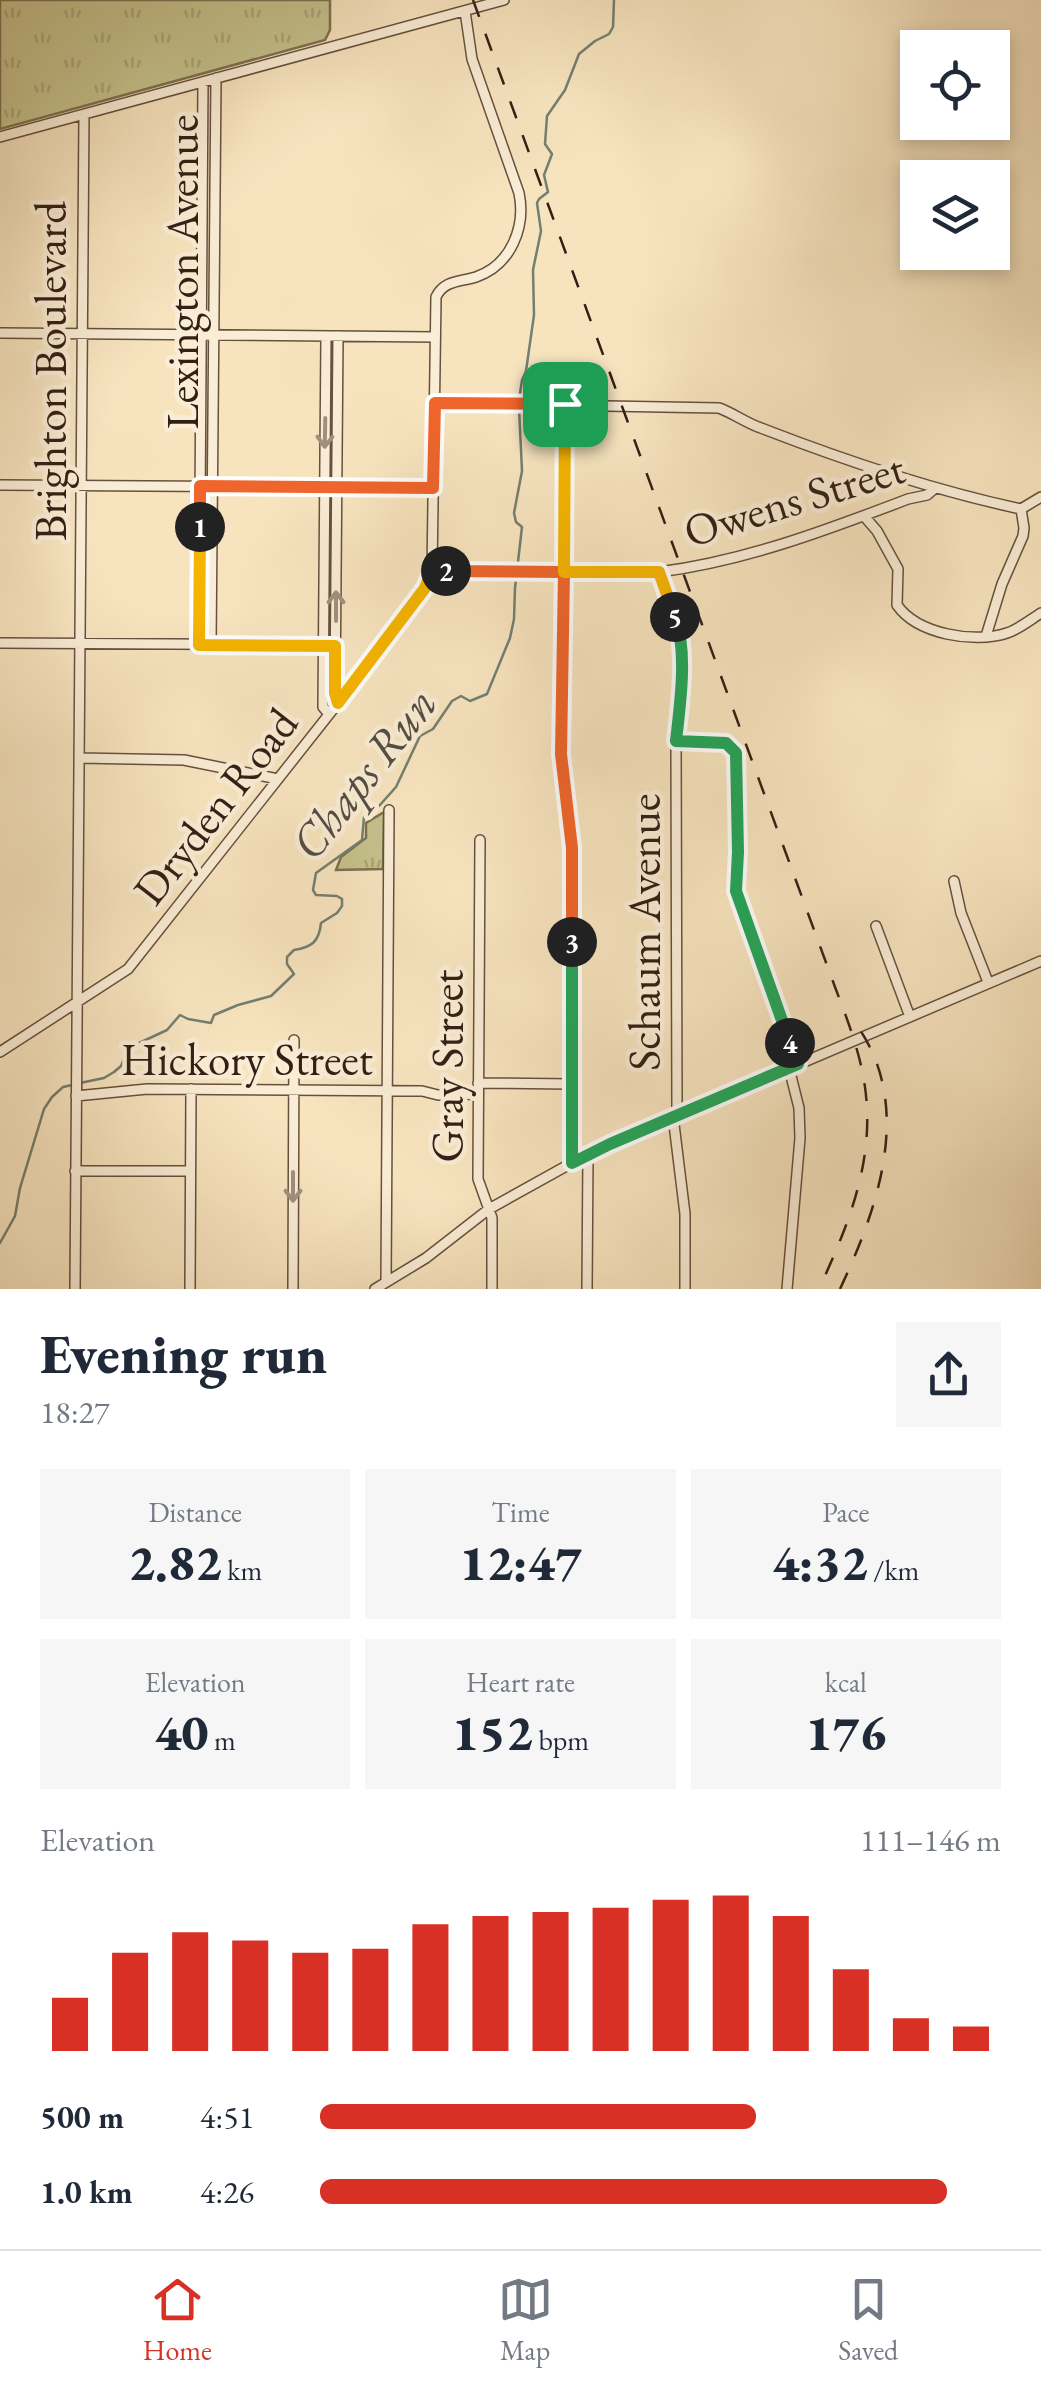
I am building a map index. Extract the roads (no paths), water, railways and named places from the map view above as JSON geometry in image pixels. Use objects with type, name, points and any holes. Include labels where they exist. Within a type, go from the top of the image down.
[{"type":"street","points":[[0,137],[499,1]]},
{"type":"street","points":[[432,571],[438,291],[498,264],[515,241],[522,216],[519,193],[472,59],[465,11]]},
{"type":"street","name":"Lexington Avenue","points":[[211,645],[216,78]]},
{"type":"street","name":"Lexington Avenue","points":[[199,645],[203,82]]},
{"type":"street","name":"Brighton Boulevard","points":[[75,1289],[84,114]]},
{"type":"street","points":[[0,334],[435,336]]},
{"type":"street","points":[[326,336],[323,708],[329,714]]},
{"type":"street","points":[[338,336],[338,703]]},
{"type":"street","points":[[435,403],[719,408],[758,428],[936,488],[1021,509],[1041,497]]},
{"type":"street","points":[[565,404],[561,754],[572,848],[572,1163]]},
{"type":"street","points":[[0,485],[433,488]]},
{"type":"street","name":"Owens Street","points":[[432,571],[659,572],[704,566],[785,544],[908,498],[927,495],[936,488]]},
{"type":"street","points":[[986,636],[1002,584],[1023,536],[1021,509]]},
{"type":"street","points":[[864,516],[898,570],[897,605],[907,616],[961,637],[1008,633],[1041,613]]},
{"type":"street","name":"Dryden Road","points":[[0,1052],[117,978],[134,961],[338,703],[425,588],[432,571]]},
{"type":"street","name":"Schaum Avenue","points":[[659,572],[680,639],[675,1116],[685,1214],[685,1289]]},
{"type":"street","points":[[0,644],[335,646]]},
{"type":"street","points":[[676,741],[726,743],[736,753],[736,891],[793,1066],[799,1108],[788,1289]]},
{"type":"street","points":[[79,758],[184,760],[278,779]]},
{"type":"street","points":[[386,1282],[389,810]]},
{"type":"street","name":"Gray Street","points":[[480,840],[478,1180],[490,1210],[492,1289]]},
{"type":"street","points":[[954,881],[961,913],[988,982]]},
{"type":"street","points":[[876,926],[910,1016]]},
{"type":"street","points":[[375,1289],[490,1210],[588,1154],[1041,961]]},
{"type":"street","points":[[293,1289],[294,1040]]},
{"type":"street","name":"Hickory Street","points":[[76,1093],[191,1089],[438,1094],[572,1084]]},
{"type":"street","points":[[190,1289],[191,1089]]},
{"type":"street","points":[[588,1154],[588,1289]]},
{"type":"street","points":[[76,1171],[190,1172]]},
{"type":"waterway","name":"Chaps Run","points":[[519,400],[534,315],[533,270],[541,231],[537,203],[548,192],[544,175],[552,154],[545,144],[547,116],[565,90],[579,54],[609,34],[614,0]]},
{"type":"waterway","name":"Chaps Run","points":[[80,1083],[114,1072],[127,1052],[167,1030],[180,1015],[211,1023],[214,1015],[271,996],[294,974],[287,957],[314,942],[321,923],[342,906],[342,899],[337,896],[316,895],[316,873],[362,840],[364,817],[396,787],[420,736],[433,729],[452,701],[461,696],[470,701],[487,694],[514,619],[522,527],[514,513],[522,471],[519,408]]},
{"type":"waterway","name":"Chaps Run","points":[[0,1243],[15,1216],[44,1109],[63,1087],[72,1085]]},
{"type":"railway","points":[[473,0],[858,1052],[867,1104],[864,1159],[851,1211],[819,1289]]},
{"type":"railway","points":[[840,1289],[877,1193],[887,1126],[876,1061],[860,1030]]}]
